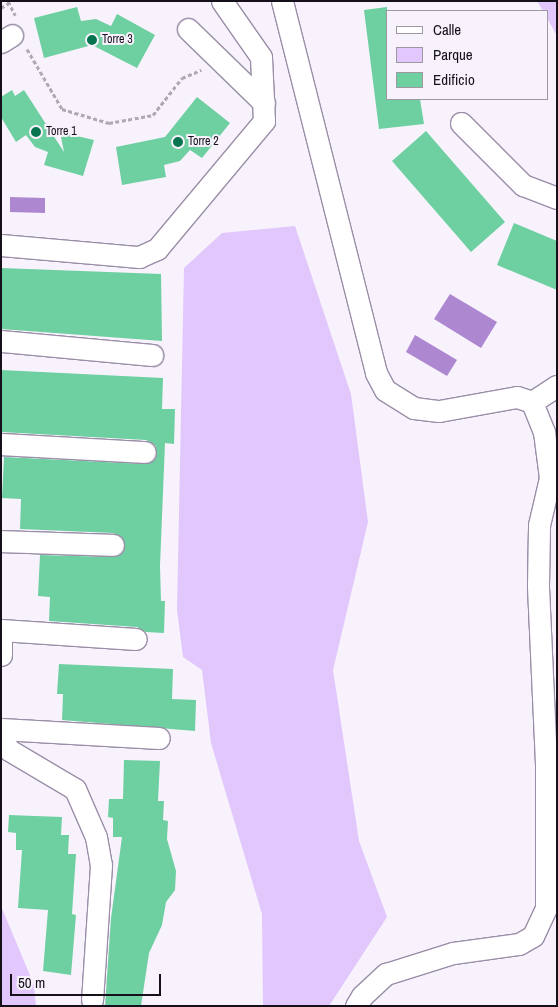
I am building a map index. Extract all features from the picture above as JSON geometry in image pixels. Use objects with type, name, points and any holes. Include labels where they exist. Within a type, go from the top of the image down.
[{"type":"lane","points":[[1,245],[139,257],[157,249],[264,121],[261,57],[222,1]]},
{"type":"lane","points":[[282,1],[376,373],[385,390],[414,408],[439,411],[517,397],[532,402],[544,432],[550,478],[539,525],[538,568],[546,763],[546,908],[533,936],[519,944],[453,953],[386,974],[362,996],[356,1006]]},
{"type":"lane","points":[[188,29],[264,104]]},
{"type":"lane","points":[[462,123],[523,185],[557,198]]},
{"type":"lane","points":[[1,341],[152,355]]},
{"type":"lane","points":[[532,402],[557,386]]},
{"type":"lane","points":[[1,444],[145,452]]},
{"type":"lane","points":[[1,541],[113,545]]},
{"type":"lane","points":[[1,630],[136,639]]},
{"type":"lane","points":[[1,640],[1,655]]},
{"type":"lane","points":[[1,729],[159,738]]},
{"type":"lane","points":[[1,737],[9,750],[75,789],[96,837],[101,865],[92,1000]]},
{"type":"path","points":[[1,8],[8,2],[15,37],[62,109],[109,123],[153,115],[182,78],[199,71],[217,57]]},
{"type":"green space","points":[[537,1],[557,1],[557,36],[548,20],[548,10],[542,10]]},
{"type":"green space","points":[[295,226],[351,394],[368,522],[333,670],[359,841],[387,917],[329,1006],[263,1006],[262,914],[211,743],[202,670],[183,657],[177,610],[184,268],[222,233]]},
{"type":"green space","points":[[1,906],[34,985],[36,1006],[1,1006]]},
{"type":"shaded area","points":[[10,197],[45,198],[45,213],[10,212]]},
{"type":"shaded area","points":[[450,294],[497,322],[481,348],[434,319]]},
{"type":"shaded area","points":[[415,335],[457,360],[447,376],[406,352]]},
{"type":"building","name":"Torre 3","points":[[77,7],[81,21],[96,19],[111,26],[117,14],[155,35],[137,68],[92,45],[44,58],[34,18]]},
{"type":"building","points":[[387,7],[386,100],[420,100],[424,124],[379,129],[364,10]]},
{"type":"building","name":"Torre 1","points":[[12,90],[15,96],[24,90],[64,152],[60,132],[94,140],[83,176],[44,165],[48,152],[35,147],[26,135],[16,142],[1,117],[1,97]]},
{"type":"building","name":"Torre 2","points":[[197,97],[230,123],[202,158],[190,150],[180,161],[164,165],[166,177],[122,185],[116,147],[165,137]]},
{"type":"building","points":[[426,131],[505,222],[471,252],[392,161]]},
{"type":"building","points":[[514,223],[557,241],[557,290],[497,265]]},
{"type":"building","points":[[1,268],[161,274],[162,341],[1,329]]},
{"type":"building","points":[[1,370],[163,378],[162,409],[175,409],[174,444],[165,443],[160,566],[161,601],[165,601],[164,633],[146,632],[137,627],[49,621],[50,597],[38,596],[40,555],[113,557],[123,552],[124,540],[113,533],[20,529],[21,499],[2,498],[4,457],[145,464],[156,458],[156,446],[146,440],[1,432]]},
{"type":"building","points":[[59,664],[173,669],[172,699],[196,700],[195,731],[62,720],[63,694],[57,694]]},
{"type":"building","points":[[124,760],[160,761],[158,801],[164,801],[163,820],[168,821],[167,839],[176,871],[175,890],[166,902],[162,925],[149,953],[141,1006],[105,1006],[111,918],[122,837],[113,837],[113,818],[108,817],[109,799],[123,799]]},
{"type":"building","points":[[9,815],[62,817],[61,835],[69,835],[68,854],[76,854],[72,914],[76,915],[71,975],[43,971],[48,910],[18,908],[22,850],[16,850],[16,833],[8,832]]},
{"type":"place","name":"Torre 3","points":[[92,40]]},
{"type":"place","name":"Torre 1","points":[[36,132]]},
{"type":"place","name":"Torre 2","points":[[178,142]]}]
